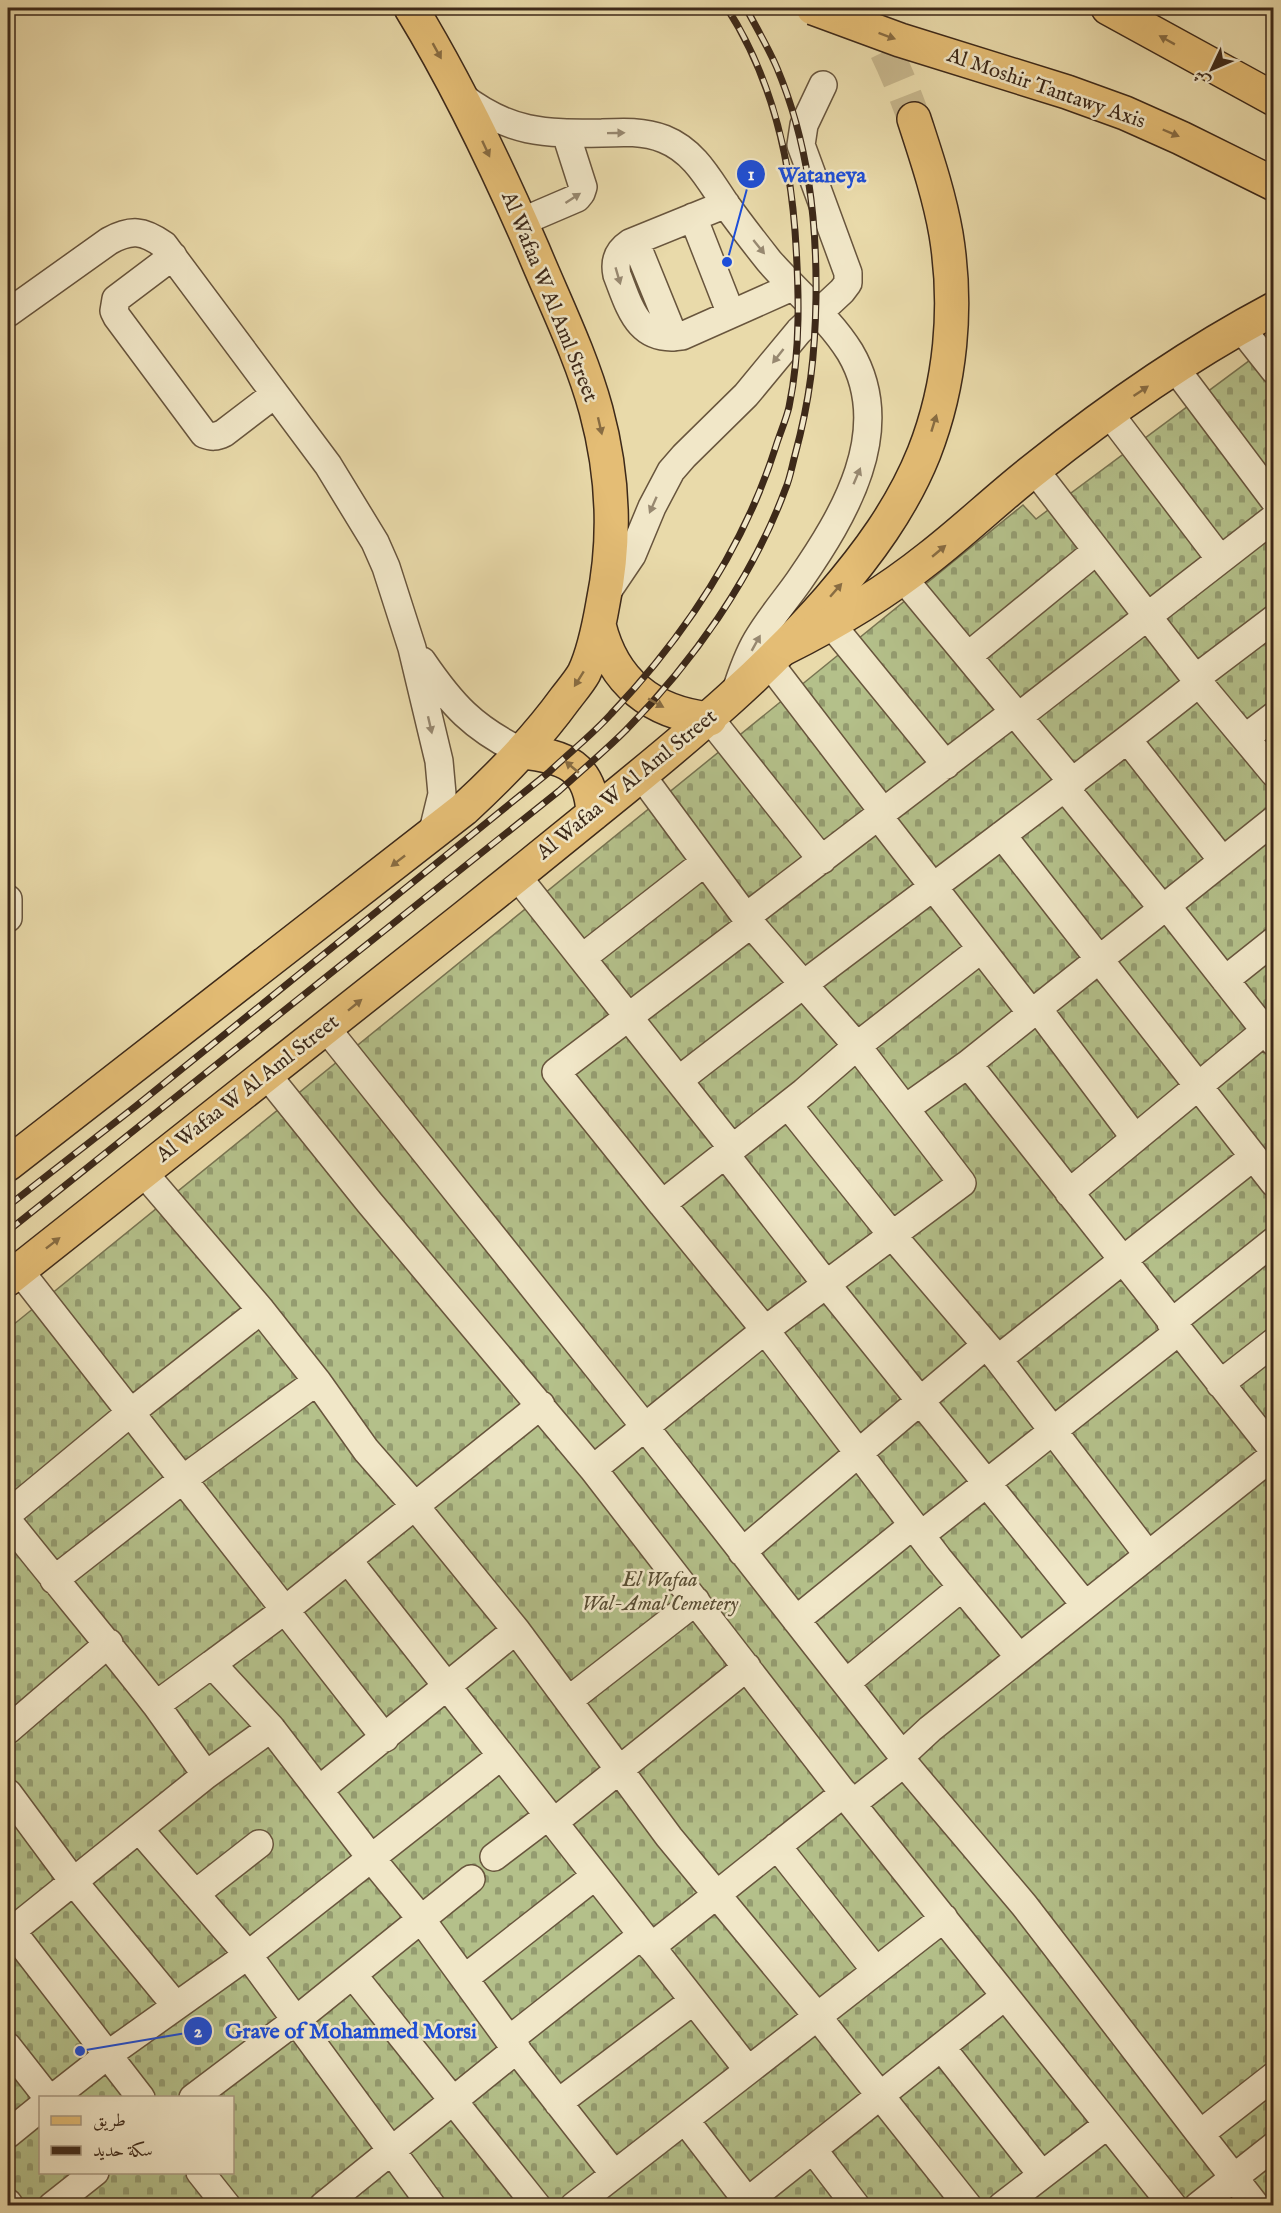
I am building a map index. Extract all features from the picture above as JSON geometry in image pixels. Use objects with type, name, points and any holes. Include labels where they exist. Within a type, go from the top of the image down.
[{"type":"main road","name":"Al Wafaa W Al Aml Street","points":[[8,1164],[432,835],[485,790],[522,752],[555,713],[583,674],[602,610],[611,534],[611,503],[603,440],[586,379],[521,222],[461,96],[411,8]]},
{"type":"main road","name":"Al Moshir Tantawy Axis","points":[[813,8],[900,40],[1067,92],[1125,113],[1274,184]]},
{"type":"main road","points":[[1108,8],[1274,99]]},
{"type":"main road","name":"Al Wafaa W Al Aml Street","points":[[13,1274],[517,876],[710,719],[776,656],[844,581],[893,515],[923,454],[943,390],[951,322],[950,272],[937,194],[914,119]]},
{"type":"main road","points":[[776,656],[903,578],[945,546],[1034,469],[1109,413],[1174,368],[1274,309]]},
{"type":"main road","points":[[602,610],[609,654],[626,680],[664,708],[679,714],[710,719]]},
{"type":"main road","points":[[522,752],[552,755],[571,766],[586,782],[593,814]]},
{"type":"lane","points":[[602,610],[632,555],[656,498],[671,471],[746,395],[817,313],[846,288],[849,278],[801,145],[804,125],[823,85]]},
{"type":"lane","points":[[461,96],[510,125],[547,133],[629,132],[663,138],[684,150],[692,157],[769,260],[841,339],[859,370],[868,413],[868,439],[864,457],[851,490],[819,550],[757,641],[734,696]]},
{"type":"lane","points":[[521,222],[577,198],[581,193],[583,187],[566,134]]},
{"type":"lane","points":[[726,204],[635,240],[619,253],[615,267],[617,275],[632,312],[642,326],[657,335],[674,337],[690,333],[792,287]]},
{"type":"lane","points":[[693,217],[731,314]]},
{"type":"lane","points":[[8,313],[122,234],[137,232],[152,236],[173,256],[328,465],[375,542],[386,567],[412,648],[440,770],[442,794],[432,835]]},
{"type":"lane","points":[[173,256],[116,299],[114,311],[117,317],[204,434],[218,437],[275,394]]},
{"type":"lane","points":[[1240,327],[1274,370]]},
{"type":"lane","points":[[1174,368],[1274,500]]},
{"type":"lane","points":[[1109,413],[1220,559]]},
{"type":"lane","points":[[1034,469],[1198,681],[1274,773]]},
{"type":"lane","points":[[1019,1657],[917,1530],[765,1330],[556,1072],[629,1018],[822,860],[1274,518]]},
{"type":"lane","points":[[968,656],[1096,550]]},
{"type":"lane","points":[[903,578],[1016,714],[1069,786],[1269,1037],[1197,1086],[1069,1193]]},
{"type":"lane","points":[[679,1080],[802,983],[1069,786],[1274,619]]},
{"type":"lane","points":[[831,624],[946,765]]},
{"type":"lane","points":[[412,648],[435,683],[465,716],[492,736],[522,752]]},
{"type":"lane","points":[[776,656],[882,815],[933,886],[981,949],[1035,1011],[1135,1138]]},
{"type":"lane","points":[[1245,738],[1274,716]]},
{"type":"lane","points":[[710,719],[822,860]]},
{"type":"lane","points":[[1128,740],[1222,860]]},
{"type":"lane","points":[[592,1469],[765,1330],[962,1183],[857,1046],[749,921],[641,775]]},
{"type":"lane","points":[[906,1108],[968,1064],[1274,820]]},
{"type":"lane","points":[[1002,836],[1274,1183]]},
{"type":"lane","points":[[582,958],[705,862]]},
{"type":"lane","points":[[517,876],[679,1080],[826,1284],[1085,1605]]},
{"type":"lane","points":[[8,900],[8,918]]},
{"type":"lane","points":[[1225,980],[1274,941]]},
{"type":"lane","points":[[662,1204],[981,949]]},
{"type":"lane","points":[[326,1028],[645,1427],[903,1759],[1024,1905],[1232,2178],[1256,2205]]},
{"type":"lane","points":[[329,2204],[453,2101],[513,2044],[646,1941],[718,1895],[777,1846],[903,1759],[930,1730],[1274,1453],[968,1064]]},
{"type":"lane","points":[[267,1075],[369,1202],[541,1405],[592,1469],[848,1799],[1107,2125],[1159,2200]]},
{"type":"lane","points":[[788,1105],[892,1235],[992,1352],[1148,1555]]},
{"type":"lane","points":[[742,1552],[921,1401],[1122,1260],[1252,1157]]},
{"type":"lane","points":[[143,1172],[261,1310],[317,1381],[366,1450],[516,1630],[669,1837],[818,2016],[968,2205]]},
{"type":"lane","points":[[796,1620],[917,1530],[987,1482],[1175,1327],[1274,1241]]},
{"type":"lane","points":[[13,1274],[130,1413],[385,1738]]},
{"type":"lane","points":[[8,1514],[130,1413],[261,1310]]},
{"type":"lane","points":[[1220,1384],[1274,1342]]},
{"type":"lane","points":[[54,1580],[183,1480],[317,1381]]},
{"type":"lane","points":[[156,1705],[285,1610],[541,1405]]},
{"type":"lane","points":[[8,1521],[54,1580],[108,1643],[206,1775]]},
{"type":"lane","points":[[348,1560],[748,2070]]},
{"type":"lane","points":[[846,1683],[962,1587]]},
{"type":"lane","points":[[569,1700],[696,1601]]},
{"type":"lane","points":[[319,1790],[516,1630]]},
{"type":"lane","points":[[8,1730],[108,1643]]},
{"type":"lane","points":[[212,1664],[271,1728],[421,1919],[513,2044],[614,2174]]},
{"type":"lane","points":[[494,1857],[619,1772],[747,1666]]},
{"type":"lane","points":[[140,2096],[9,1930],[206,1775],[271,1728]]},
{"type":"lane","points":[[54,2096],[248,1955],[501,1756]]},
{"type":"lane","points":[[8,1793],[73,1881],[177,2006]]},
{"type":"lane","points":[[139,1829],[248,1955],[432,2205]]},
{"type":"lane","points":[[195,1893],[259,1844]]},
{"type":"lane","points":[[777,1846],[876,1971]]},
{"type":"lane","points":[[465,1978],[595,1876]]},
{"type":"lane","points":[[194,2096],[295,2021],[471,1879]]},
{"type":"lane","points":[[574,2205],[944,1918]]},
{"type":"lane","points":[[353,1975],[537,2205]]},
{"type":"lane","points":[[685,2120],[742,2201],[814,2151],[1005,1996]]},
{"type":"lane","points":[[558,2103],[693,2001]]},
{"type":"lane","points":[[8,2047],[47,2096]]},
{"type":"lane","points":[[942,2048],[1042,2175]]},
{"type":"lane","points":[[1200,2134],[1274,2076]]},
{"type":"lane","points":[[8,2134],[39,2109]]},
{"type":"lane","points":[[1002,2205],[1107,2125]]},
{"type":"lane","points":[[1198,2205],[1274,2146]]},
{"type":"lane","points":[[814,2151],[856,2205]]},
{"type":"lane","points":[[52,2205],[92,2174]]},
{"type":"lane","points":[[202,2174],[227,2205]]},
{"type":"green space","name":"El Wafaa Wal-Amal Cemetery","points":[[1273,343],[1273,2205],[8,2206],[8,1329],[1023,505],[1036,519]]},
{"type":"tunnel","points":[[862,8],[891,62],[914,119]]},
{"type":"railway","points":[[8,1206],[136,1106],[548,773],[596,729],[638,685],[687,622],[709,589],[747,520],[763,483],[786,417],[796,363],[798,319],[795,231],[782,143],[766,87],[755,60],[727,8]]},
{"type":"railway","points":[[8,1231],[559,791],[618,738],[674,677],[697,648],[738,587],[756,556],[790,477],[811,377],[816,298],[815,239],[803,152],[788,96],[777,68],[746,8]]},
{"type":"place","name":"Wataneya","points":[[727,262]]},
{"type":"place","name":"Grave of Mohammed Morsi","points":[[80,2051]]}]
